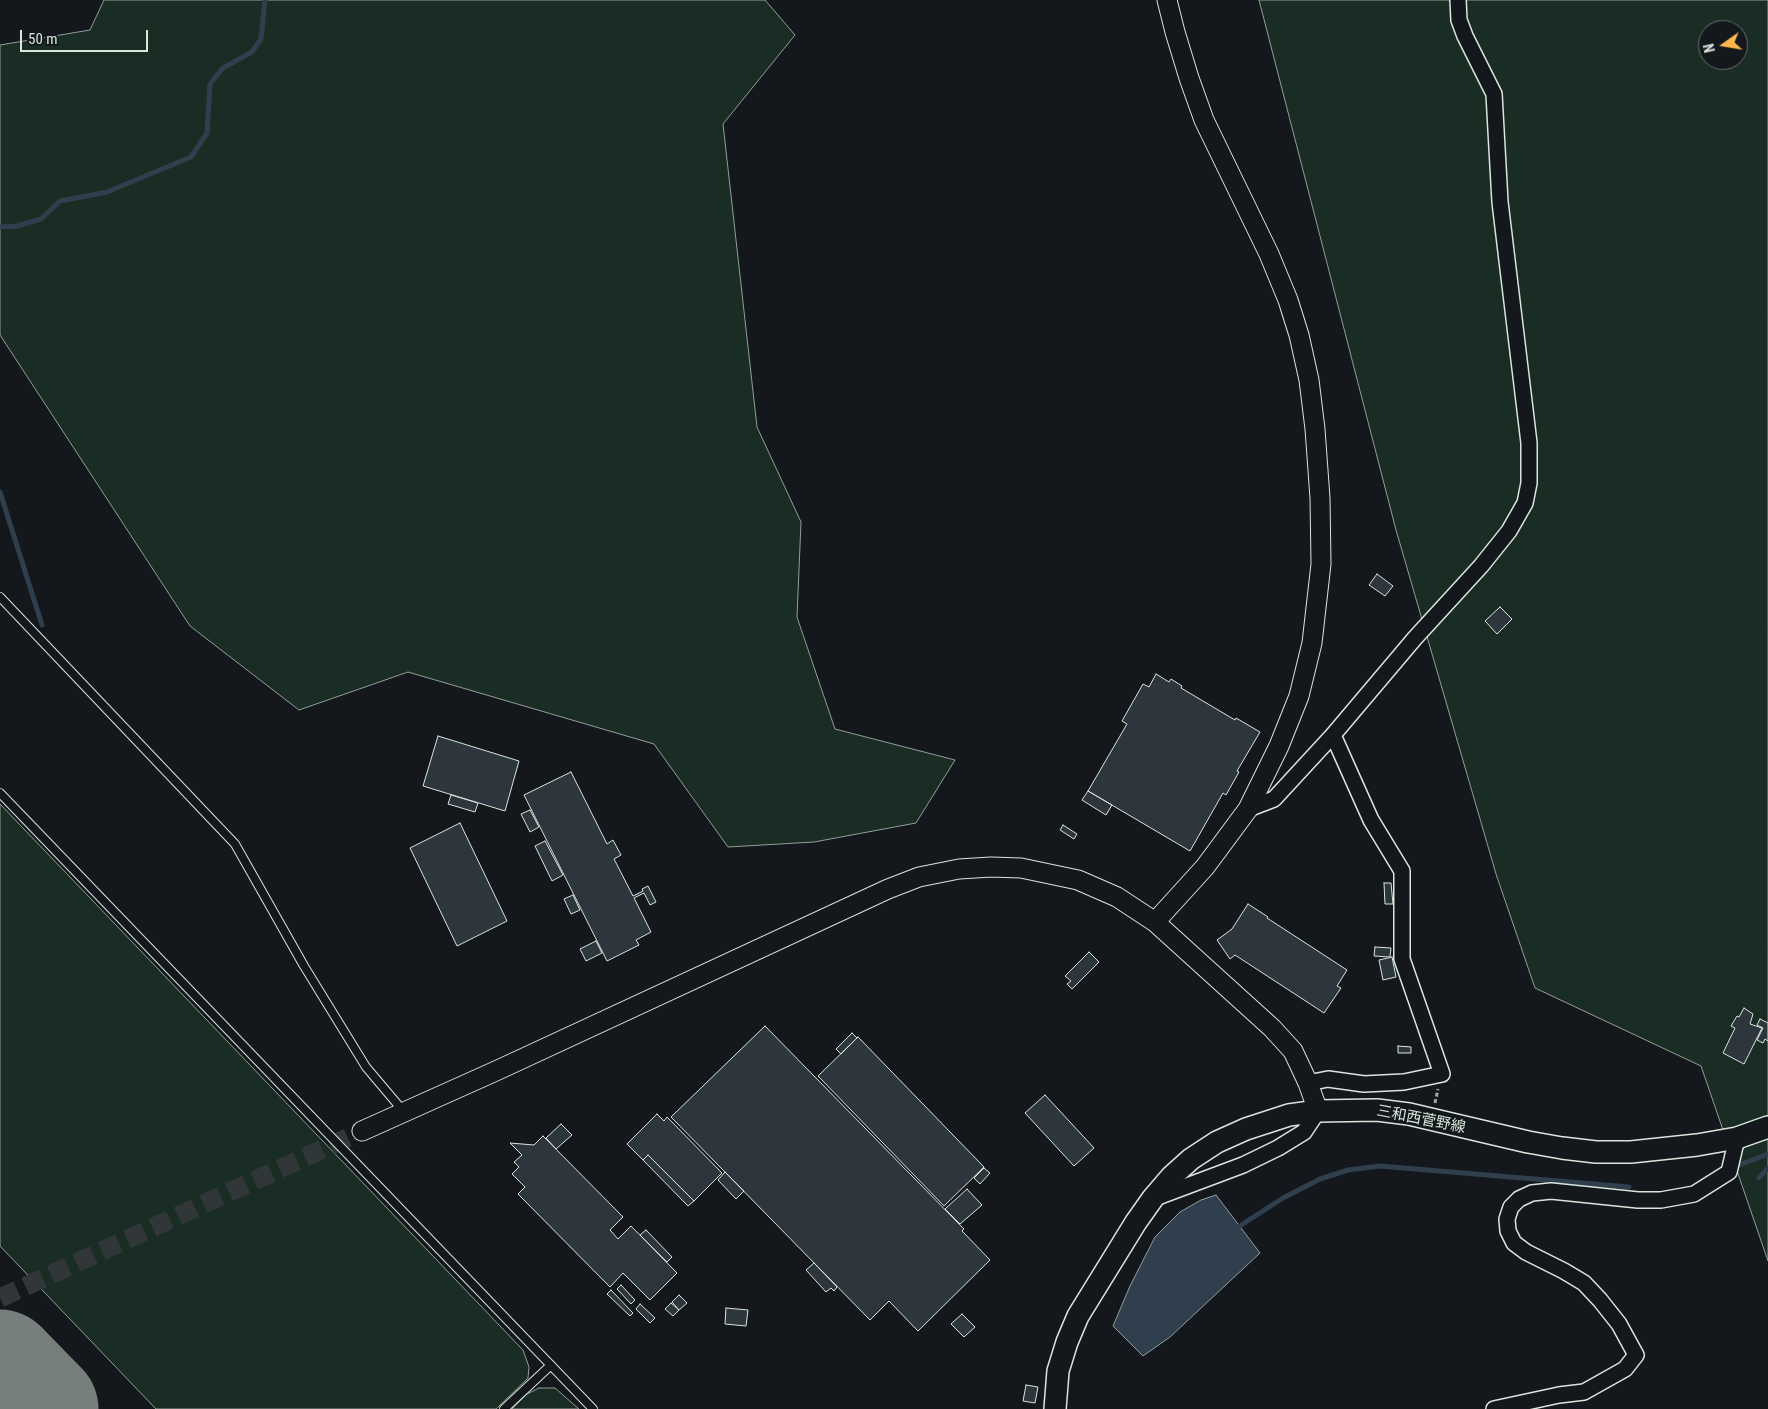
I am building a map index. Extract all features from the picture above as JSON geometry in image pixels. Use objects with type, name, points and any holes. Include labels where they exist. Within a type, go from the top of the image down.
[{"type":"main road","name":"三和西菅野線","points":[[1055,1409],[1058,1370],[1078,1316],[1136,1222],[1153,1198],[1191,1160],[1217,1142],[1246,1129],[1280,1118],[1318,1111],[1377,1110],[1409,1114],[1528,1142],[1596,1152],[1664,1150],[1737,1138],[1768,1127]]},
{"type":"street","points":[[1155,922],[1206,867],[1248,809],[1279,746],[1299,696],[1312,643],[1321,564],[1320,498],[1315,429],[1310,380],[1299,335],[1288,300],[1269,254],[1204,120],[1174,32],[1168,0]]},
{"type":"street","points":[[1248,809],[1274,799],[1333,735],[1414,638],[1481,566],[1509,531],[1525,503],[1529,483],[1529,443],[1500,202],[1494,94],[1465,36],[1460,20],[1458,0]]},
{"type":"street","points":[[1308,1084],[1328,1079],[1364,1084],[1404,1082],[1442,1074],[1402,959],[1402,870],[1371,820],[1333,735]]},
{"type":"street","points":[[362,1131],[888,889],[919,878],[959,869],[1021,868],[1078,880],[1116,897],[1155,922],[1272,1028],[1293,1051],[1308,1084],[1318,1111],[1304,1132],[1278,1148],[1243,1165],[1153,1198]]},
{"type":"street","points":[[1494,1409],[1560,1395],[1584,1392],[1625,1369],[1636,1355],[1619,1324],[1584,1283],[1526,1252],[1514,1243],[1508,1231],[1507,1219],[1511,1207],[1519,1199],[1532,1193],[1551,1191],[1638,1200],[1661,1200],[1694,1194],[1729,1172],[1737,1138]]},
{"type":"lane","points":[[0,596],[234,844],[304,966],[366,1067],[404,1112]]},
{"type":"lane","points":[[0,793],[593,1409]]},
{"type":"lane","points":[[504,1409],[551,1365]]},
{"type":"green space","points":[[104,0],[765,0],[795,35],[723,124],[757,427],[801,522],[797,617],[835,729],[955,760],[916,823],[814,842],[728,847],[654,744],[408,672],[299,710],[190,626],[0,335],[0,45],[90,30]]},
{"type":"green space","points":[[1259,0],[1768,0],[1768,1261],[1701,1066],[1535,988],[1496,874],[1396,530]]},
{"type":"green space","points":[[0,804],[523,1350],[529,1367],[528,1378],[496,1409],[156,1409],[0,1246]]},
{"type":"green space","points":[[539,1388],[555,1388],[579,1409],[512,1409],[527,1394]]},
{"type":"water","points":[[1216,1195],[1260,1253],[1170,1337],[1143,1356],[1113,1326],[1130,1286],[1155,1237],[1180,1212],[1201,1200]]},
{"type":"building","points":[[1377,574],[1393,586],[1385,596],[1369,585]]},
{"type":"building","points":[[1500,607],[1512,619],[1497,634],[1485,621]]},
{"type":"building","points":[[1156,674],[1169,682],[1171,679],[1182,686],[1181,688],[1235,720],[1236,718],[1260,732],[1237,771],[1239,772],[1226,795],[1223,793],[1190,851],[1088,791],[1127,724],[1122,721],[1143,684],[1149,687]]},
{"type":"building","points":[[438,736],[519,761],[505,811],[423,786]]},
{"type":"building","points":[[571,772],[607,844],[613,840],[621,855],[614,859],[633,896],[648,886],[656,902],[650,905],[644,893],[634,898],[651,932],[636,940],[639,945],[607,961],[524,795]]},
{"type":"building","points":[[1088,791],[1112,805],[1106,815],[1082,800]]},
{"type":"building","points":[[451,795],[478,803],[475,812],[448,804]]},
{"type":"building","points":[[530,810],[539,827],[530,832],[521,814]]},
{"type":"building","points":[[460,823],[507,921],[457,946],[410,848]]},
{"type":"building","points":[[1063,825],[1077,834],[1074,839],[1060,830]]},
{"type":"building","points":[[545,841],[563,875],[552,881],[535,846]]},
{"type":"building","points":[[1384,883],[1391,883],[1393,904],[1385,904]]},
{"type":"building","points":[[573,895],[580,910],[571,914],[564,899]]},
{"type":"building","points":[[1248,904],[1347,970],[1337,986],[1341,988],[1324,1013],[1235,955],[1230,959],[1217,940],[1232,929]]},
{"type":"building","points":[[596,941],[602,953],[586,961],[580,949]]},
{"type":"building","points":[[1375,947],[1391,948],[1390,957],[1374,956]]},
{"type":"building","points":[[1089,952],[1099,962],[1072,989],[1067,984],[1071,981],[1065,976]]},
{"type":"building","points":[[1392,957],[1396,977],[1383,980],[1379,960]]},
{"type":"building","points":[[1744,1008],[1753,1014],[1750,1024],[1762,1028],[1744,1064],[1723,1053],[1735,1028],[1731,1026]]},
{"type":"building","points":[[1760,1019],[1768,1023],[1768,1041],[1765,1039],[1763,1043],[1757,1040],[1763,1028],[1757,1025]]},
{"type":"building","points":[[765,1026],[964,1229],[962,1231],[990,1260],[918,1331],[889,1301],[870,1320],[671,1117]]},
{"type":"building","points":[[852,1033],[857,1038],[841,1054],[836,1049]]},
{"type":"building","points":[[858,1037],[984,1167],[944,1206],[818,1076]]},
{"type":"building","points":[[1398,1046],[1411,1047],[1411,1053],[1398,1053]]},
{"type":"building","points":[[1045,1095],[1094,1148],[1074,1166],[1025,1113]]},
{"type":"building","points":[[657,1114],[664,1121],[667,1117],[722,1173],[694,1201],[648,1155],[643,1160],[627,1144]]},
{"type":"building","points":[[561,1124],[572,1135],[556,1149],[546,1138]]},
{"type":"building","points":[[543,1136],[623,1217],[610,1230],[618,1239],[631,1226],[677,1273],[650,1300],[623,1273],[610,1287],[518,1194],[525,1187],[512,1174],[519,1167],[514,1162],[522,1155],[510,1143],[534,1145]]},
{"type":"building","points":[[648,1155],[694,1201],[688,1206],[643,1160]]},
{"type":"building","points":[[984,1168],[990,1173],[980,1184],[974,1178]]},
{"type":"building","points":[[725,1172],[744,1191],[736,1199],[718,1180]]},
{"type":"building","points":[[967,1189],[982,1205],[960,1224],[945,1209]]},
{"type":"building","points":[[646,1230],[672,1257],[667,1262],[640,1235]]},
{"type":"building","points":[[814,1263],[837,1287],[834,1291],[831,1288],[826,1292],[806,1270]]},
{"type":"building","points":[[621,1285],[635,1300],[631,1304],[617,1289]]},
{"type":"building","points":[[611,1290],[633,1313],[630,1316],[607,1294]]},
{"type":"building","points":[[679,1295],[687,1303],[679,1310],[672,1302]]},
{"type":"building","points":[[671,1303],[679,1310],[673,1316],[665,1309]]},
{"type":"building","points":[[640,1304],[655,1318],[650,1323],[636,1309]]},
{"type":"building","points":[[726,1308],[748,1310],[746,1326],[725,1324]]},
{"type":"building","points":[[962,1314],[975,1327],[964,1337],[951,1324]]},
{"type":"building","points":[[1026,1385],[1038,1387],[1035,1403],[1023,1401]]},
{"type":"waterway","points":[[0,227],[17,226],[41,219],[60,201],[107,192],[191,157],[207,133],[210,84],[223,68],[252,52],[261,39],[265,0]]},
{"type":"waterway","points":[[0,492],[42,625]]},
{"type":"waterway","points":[[1739,1165],[1768,1154]]},
{"type":"waterway","points":[[1235,1229],[1283,1198],[1320,1179],[1348,1170],[1380,1166],[1629,1187]]},
{"type":"waterway","points":[[1759,1178],[1768,1168]]},
{"type":"runway","points":[[0,1367],[41,1409]]},
{"type":"tunnel","points":[[0,1298],[362,1131]]}]
